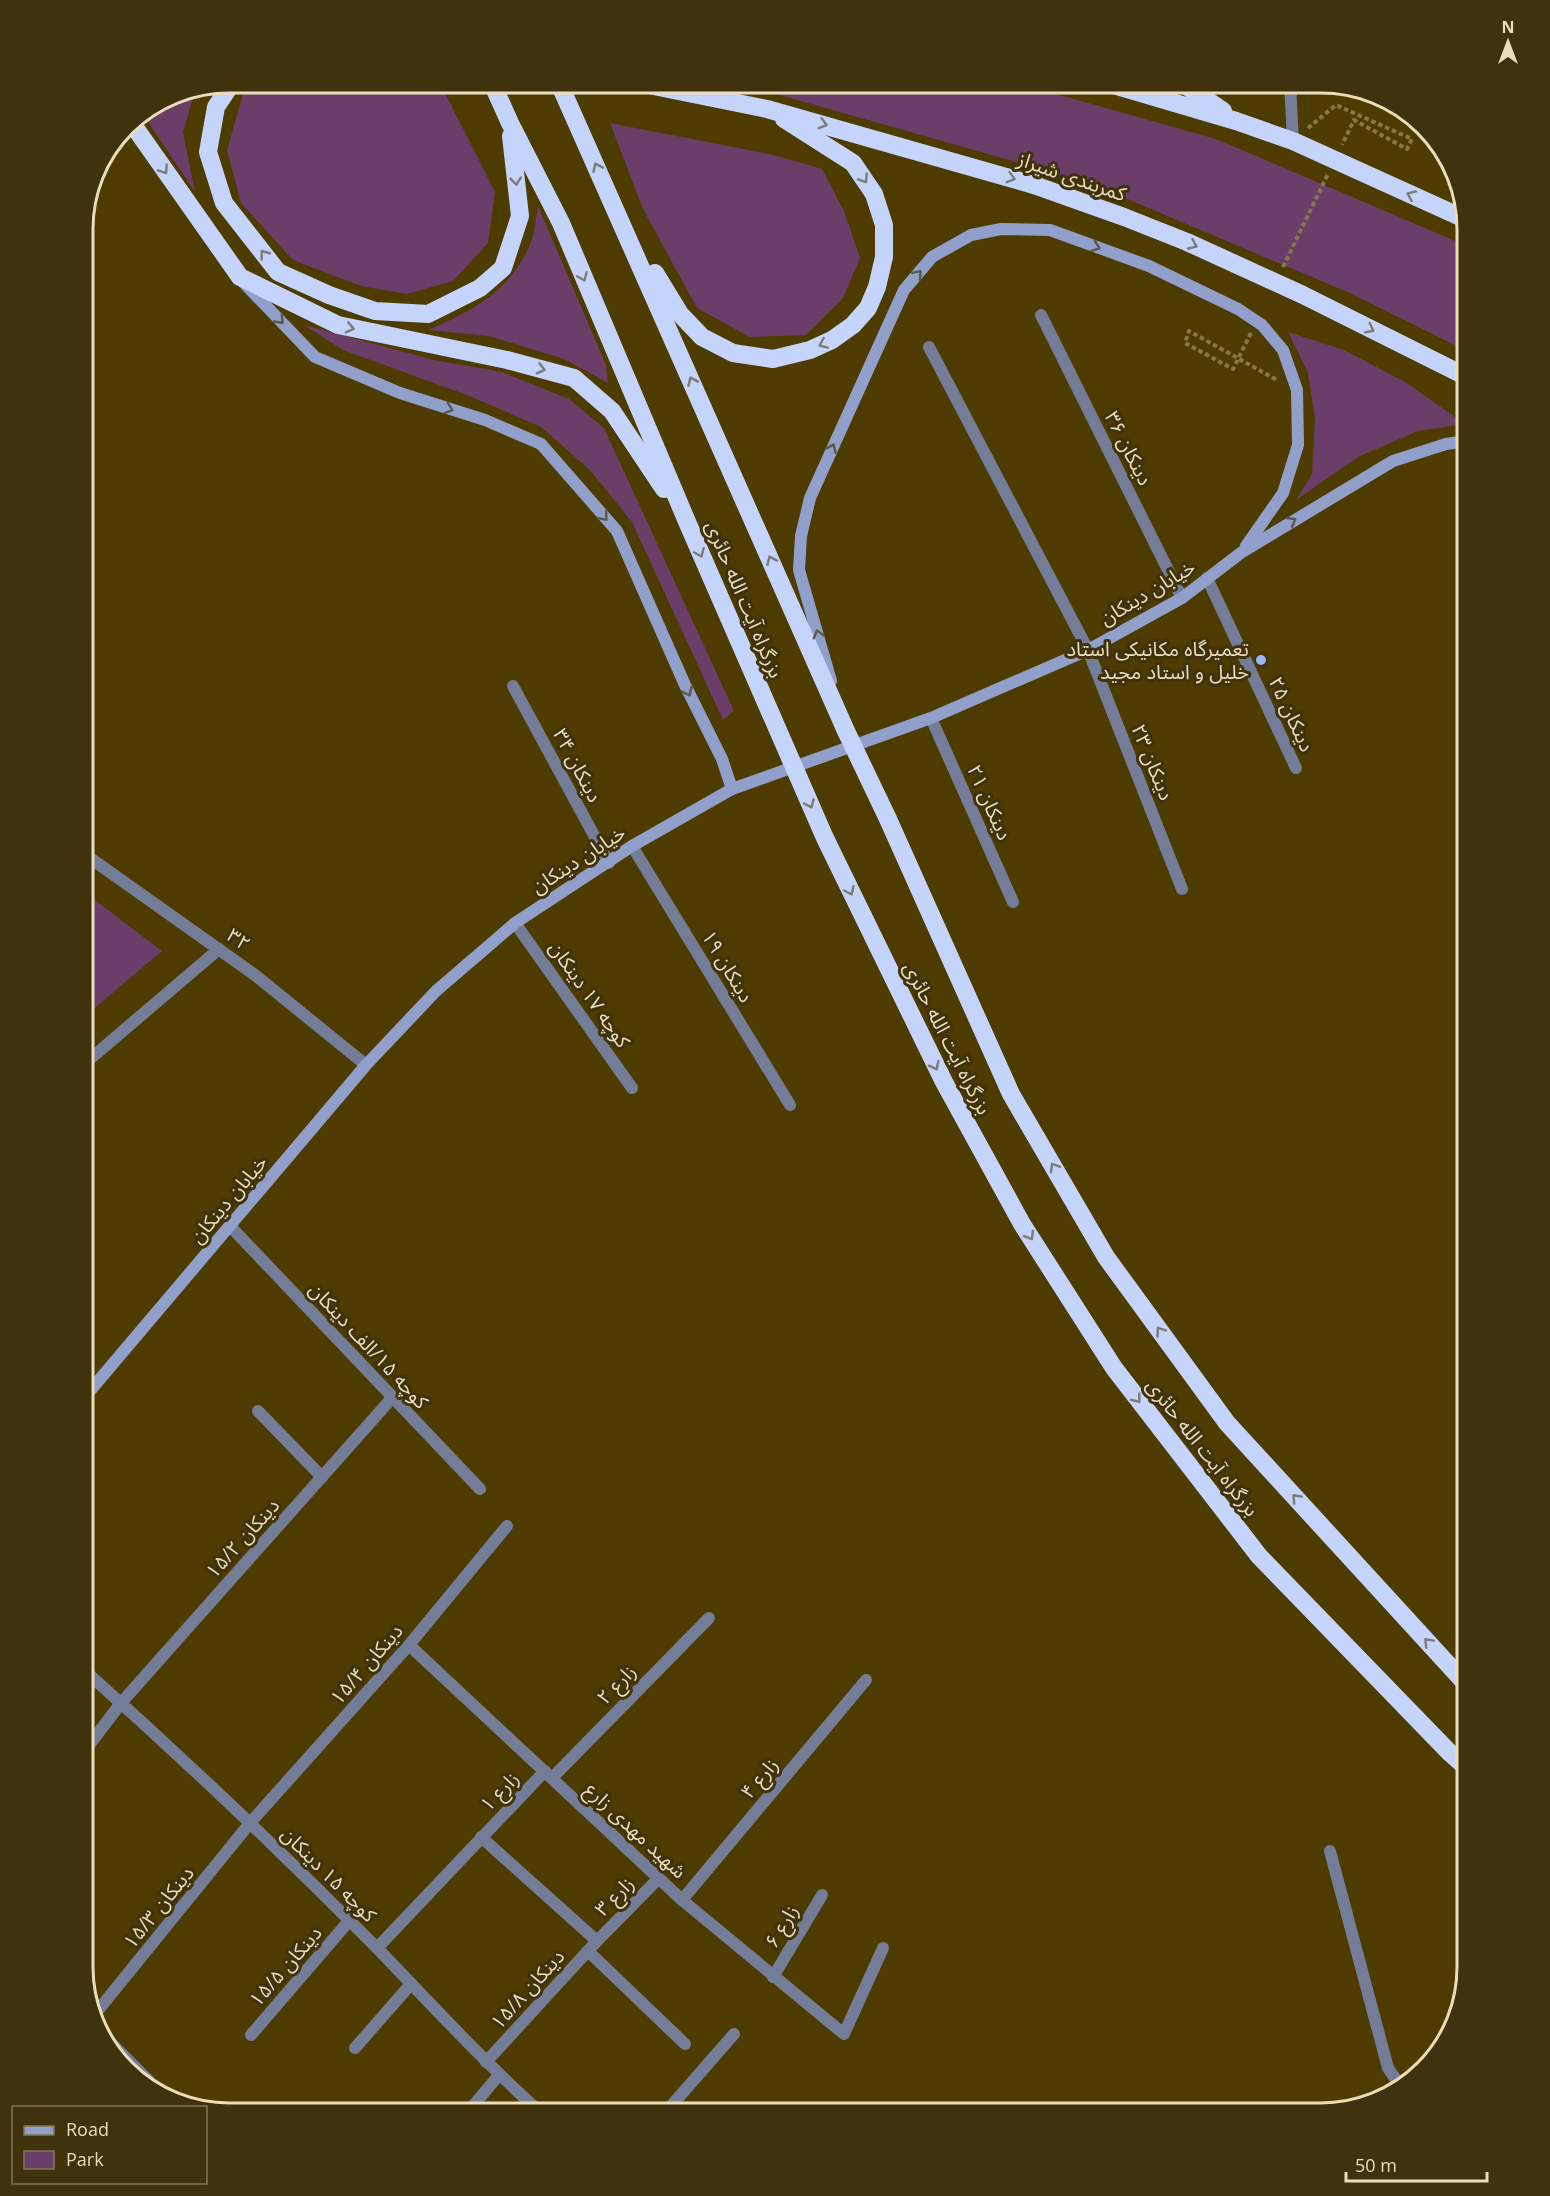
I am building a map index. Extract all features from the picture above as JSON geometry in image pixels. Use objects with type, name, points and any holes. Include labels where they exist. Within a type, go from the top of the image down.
[{"type":"highway","points":[[225,93],[216,107],[208,152],[224,202],[278,272],[329,295],[375,311],[428,314],[480,288],[503,268],[520,216],[510,123],[497,93]]},
{"type":"highway","points":[[564,93],[621,220],[680,314],[702,337],[733,353],[773,358],[817,347],[832,340],[853,325],[868,308],[878,287],[884,257],[884,225],[874,194],[854,163],[767,109]]},
{"type":"highway","name":"کمربندی شیراز","points":[[688,93],[767,109],[1034,185],[1124,217],[1187,242],[1303,295],[1457,372]]},
{"type":"highway","points":[[1141,93],[1236,121],[1293,141],[1456,215]]},
{"type":"highway","points":[[1196,93],[1236,121]]},
{"type":"highway","name":"بزرگراه آیت الله حائری","points":[[510,123],[561,223],[760,693],[825,838],[944,1082],[1022,1224],[1114,1368],[1259,1556],[1457,1759]]},
{"type":"highway","points":[[136,130],[240,277],[338,325],[507,360],[574,378],[612,411],[688,524]]},
{"type":"highway","name":"بزرگراه آیت الله حائری","points":[[621,220],[846,731],[888,819],[1011,1094],[1106,1257],[1227,1423],[1457,1674]]},
{"type":"main road","points":[[846,731],[799,570],[801,536],[810,498],[904,290],[933,257],[971,235],[1001,229],[1050,230],[1149,266],[1238,309],[1262,325],[1283,350],[1296,390],[1298,445],[1283,493],[1242,552]]},
{"type":"main road","points":[[240,277],[315,357],[400,393],[485,420],[541,444],[617,531],[685,685],[722,759],[732,789]]},
{"type":"main road","points":[[1242,552],[1393,461],[1457,442]]},
{"type":"main road","name":"خیابان دینکان","points":[[93,1387],[366,1065],[436,991],[515,922],[633,846],[732,789],[931,718],[1088,650],[1182,598],[1242,552]]},
{"type":"street","points":[[1291,93],[1293,141]]},
{"type":"street","name":"۳۶ دینکان","points":[[1041,315],[1182,598]]},
{"type":"street","name":"۲۳ دینکان","points":[[929,347],[1088,650],[1182,890]]},
{"type":"street","name":"۲۵ دینکان","points":[[1207,578],[1296,768]]},
{"type":"street","name":"۳۴ دینکان","points":[[513,686],[609,863]]},
{"type":"street","name":"۲۱ دینکان","points":[[931,718],[1013,902]]},
{"type":"street","name":"۱۹ دینکان","points":[[633,846],[790,1105]]},
{"type":"street","name":"۳۲","points":[[93,860],[255,975],[366,1065]]},
{"type":"street","name":"کوچه ۱۷ دینکان","points":[[515,922],[632,1088]]},
{"type":"street","points":[[93,1056],[219,949]]},
{"type":"street","name":"کوچه ۱۵/الف دینکان","points":[[230,1226],[480,1489]]},
{"type":"street","name":"۱۵/۲ دینکان","points":[[93,1739],[121,1703],[392,1398]]},
{"type":"street","points":[[258,1411],[322,1477]]},
{"type":"street","name":"۱۵/۴ دینکان","points":[[250,1823],[409,1645],[507,1526]]},
{"type":"street","name":"۲ زارع","points":[[549,1775],[708,1618]]},
{"type":"street","name":"شهید مهدی زارع","points":[[409,1645],[682,1900],[844,2034],[884,1948]]},
{"type":"street","name":"کوچه ۱۵ دینکان","points":[[93,1679],[250,1823],[377,1948],[486,2062],[530,2103]]},
{"type":"street","name":"۴ زارع","points":[[682,1900],[866,1680]]},
{"type":"street","name":"۱ زارع","points":[[377,1948],[481,1837],[549,1775]]},
{"type":"street","name":"۱۵/۳ دینکان","points":[[100,2008],[250,1823]]},
{"type":"street","points":[[481,1837],[597,1941]]},
{"type":"street","points":[[1330,1851],[1388,2068],[1397,2080]]},
{"type":"street","name":"۳ زارع","points":[[597,1941],[659,1878]]},
{"type":"street","name":"۶ زارع","points":[[773,1977],[822,1895]]},
{"type":"street","name":"۱۵/۵ دینکان","points":[[251,2036],[349,1921]]},
{"type":"street","name":"۱۵/۸ دینکان","points":[[486,2062],[597,1941]]},
{"type":"street","points":[[588,1951],[685,2044]]},
{"type":"street","points":[[355,2048],[411,1984]]},
{"type":"street","points":[[674,2103],[734,2034]]},
{"type":"street","points":[[475,2103],[499,2075]]},
{"type":"path","points":[[1293,141],[1336,105],[1412,139],[1407,148],[1354,120],[1339,152]]},
{"type":"path","points":[[1279,276],[1329,172]]},
{"type":"path","points":[[1253,328],[1233,369],[1185,343],[1189,331],[1296,390]]},
{"type":"green space","points":[[445,93],[495,192],[488,243],[453,281],[407,294],[361,286],[293,260],[241,203],[227,150],[243,94]]},
{"type":"green space","points":[[772,93],[1053,93],[1216,139],[1457,242],[1457,346],[1352,294],[1087,182]]},
{"type":"green space","points":[[194,98],[183,132],[195,192],[147,120],[169,107]]},
{"type":"green space","points":[[610,123],[774,155],[822,169],[844,211],[860,258],[843,298],[806,335],[750,337],[697,308],[643,209]]},
{"type":"green space","points":[[538,206],[606,365],[608,383],[564,359],[489,336],[428,330],[476,306],[502,286],[513,274],[531,242]]},
{"type":"green space","points":[[304,325],[434,360],[502,372],[569,399],[604,428],[734,711],[723,720],[632,522],[590,470],[541,427],[467,395],[343,350]]},
{"type":"green space","points":[[1288,332],[1344,350],[1405,382],[1457,418],[1457,425],[1418,431],[1358,457],[1296,500],[1312,474],[1315,419],[1308,373]]},
{"type":"green space","points":[[93,899],[162,951],[93,1010]]},
{"type":"place","name":"تعمیرگاه مکانیکی استاد خلیل و استاد مجید","points":[[1261,660]]}]
